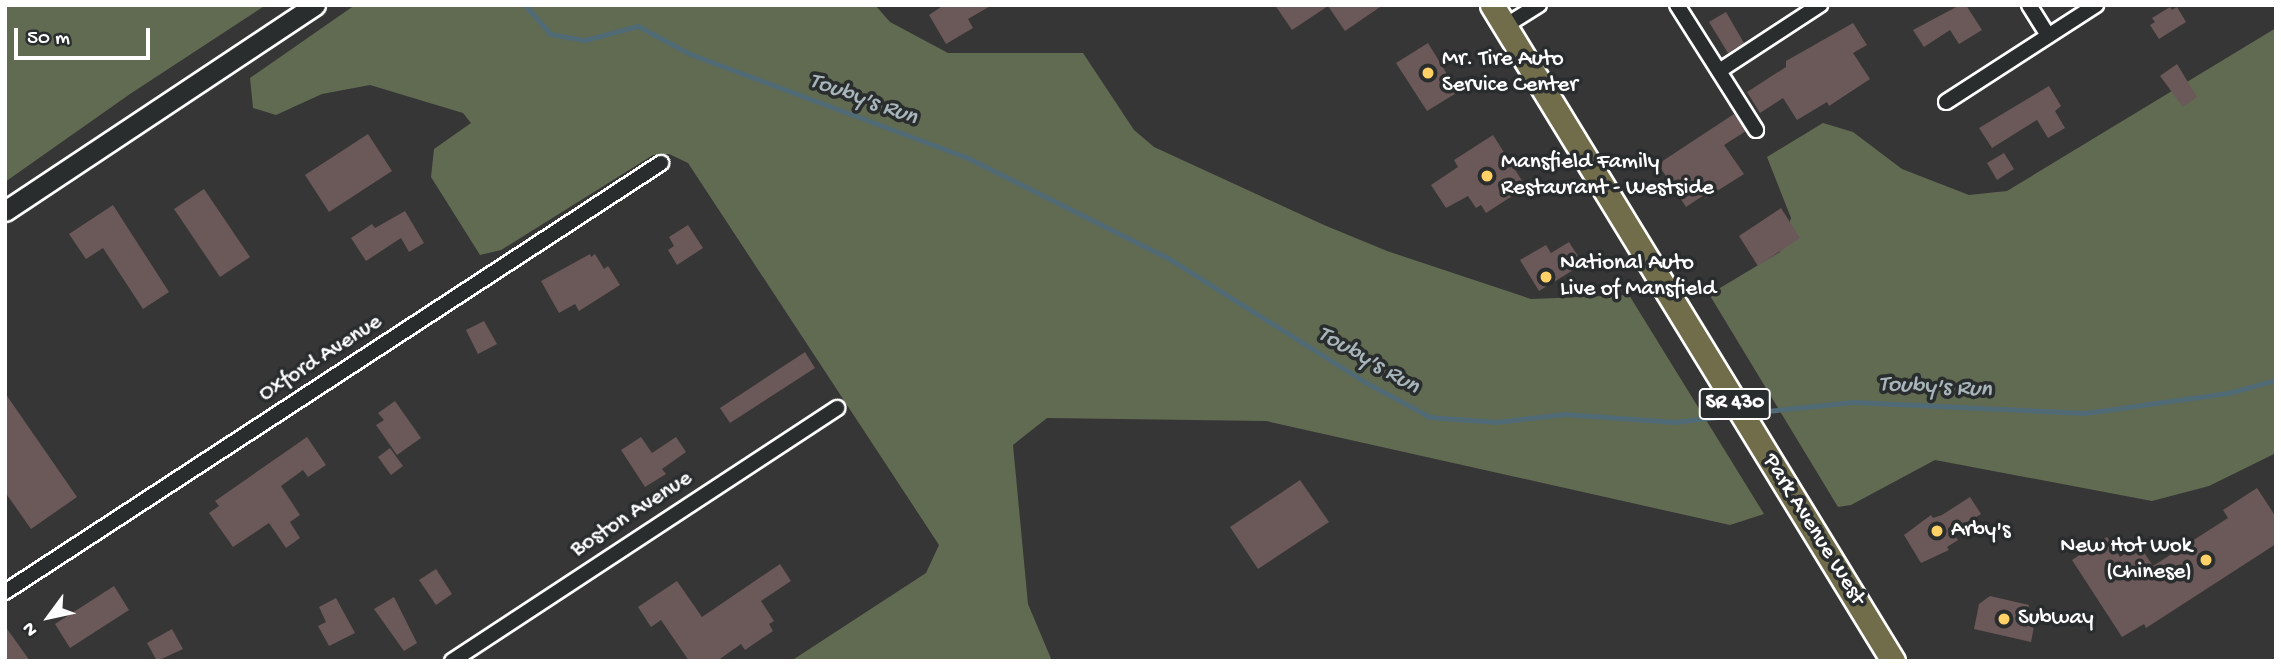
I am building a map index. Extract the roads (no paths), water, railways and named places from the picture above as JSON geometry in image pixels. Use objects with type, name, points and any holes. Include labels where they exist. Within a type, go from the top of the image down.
[{"type":"main road","points":[[5,211],[315,5]]},
{"type":"main road","name":"Park Avenue West","points":[[1492,5],[1893,661]]},
{"type":"street","points":[[1505,26],[1539,5]]},
{"type":"street","points":[[1677,5],[1756,130]]},
{"type":"street","points":[[1719,71],[1820,5]]},
{"type":"street","points":[[2029,5],[2048,36]]},
{"type":"street","points":[[1946,102],[2096,5]]},
{"type":"street","name":"Oxford Avenue","points":[[5,593],[661,163]]},
{"type":"street","name":"Boston Avenue","points":[[452,661],[837,408]]},
{"type":"waterway","name":"Touby's Run","points":[[525,5],[550,34],[585,40],[638,26],[690,54],[968,158],[1168,258],[1365,382],[1430,417],[1496,422],[1565,414],[1675,422],[1734,415]]},
{"type":"waterway","name":"Touby's Run","points":[[1747,413],[1853,402],[2085,413],[2228,393],[2276,380]]},
{"type":"place","name":"Mr. Tire Auto Service Center","points":[[1428,73]]},
{"type":"place","name":"Mansfield Family Restaurant - Westside","points":[[1487,176]]},
{"type":"place","name":"National Auto Live of Mansfield","points":[[1546,277]]},
{"type":"place","name":"Arby's","points":[[1937,531]]},
{"type":"place","name":"New Hot Wok (Chinese)","points":[[2206,560]]},
{"type":"place","name":"Subway","points":[[2004,619]]}]
